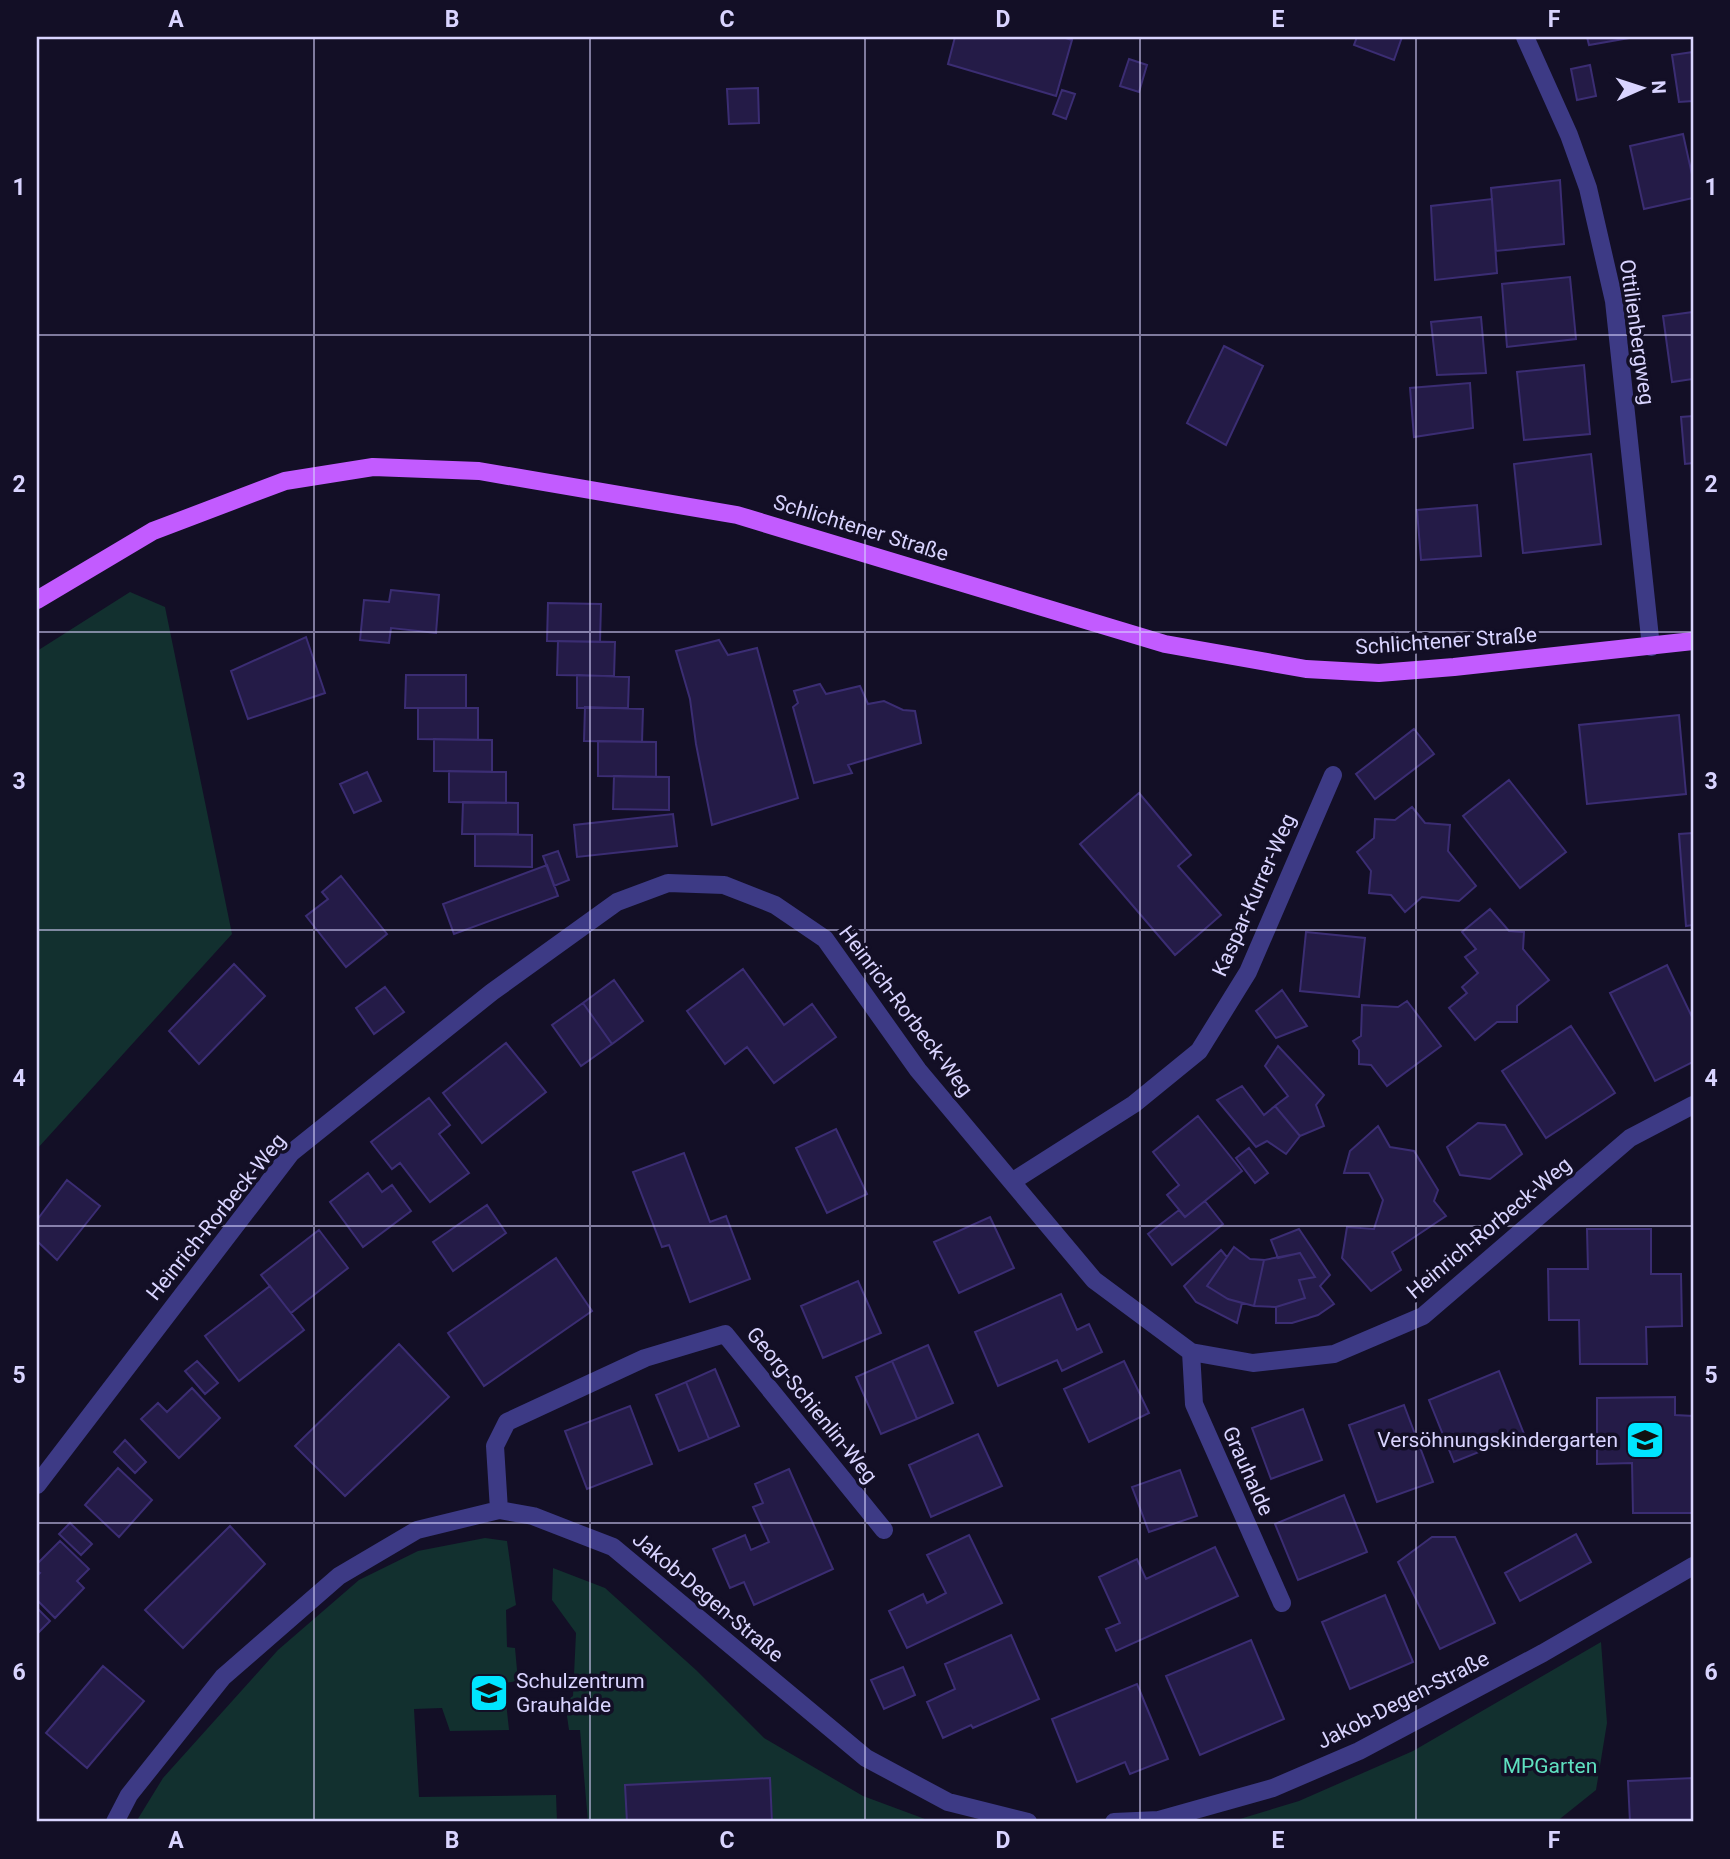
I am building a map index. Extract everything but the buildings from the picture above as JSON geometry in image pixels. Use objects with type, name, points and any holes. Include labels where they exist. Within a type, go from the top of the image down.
[{"type":"main road","name":"Schlichtener Straße","points":[[37,600],[153,531],[273,485],[386,467],[479,471],[737,515],[1165,644],[1306,668],[1379,673],[1693,641]]},
{"type":"street","name":"Ottilienbergweg","points":[[1525,37],[1569,135],[1588,188],[1614,301],[1651,647]]},
{"type":"street","name":"Kaspar-Kurrer-Weg","points":[[1013,1181],[1135,1104],[1199,1051],[1248,971],[1333,775]]},
{"type":"street","name":"Heinrich-Rorbeck-Weg","points":[[37,1485],[291,1153],[492,992],[617,902],[668,883],[723,885],[775,905],[825,939],[918,1070],[1094,1280],[1191,1352],[1253,1363],[1334,1354],[1423,1317],[1630,1138],[1693,1105]]},
{"type":"street","name":"Georg-Schienlin-Weg","points":[[499,1510],[495,1446],[507,1422],[645,1358],[725,1335],[884,1530]]},
{"type":"street","name":"Grauhalde","points":[[1191,1352],[1194,1404],[1282,1603]]},
{"type":"street","name":"Jakob-Degen-Straße","points":[[115,1822],[129,1794],[223,1677],[339,1576],[417,1530],[499,1510],[533,1516],[613,1547],[866,1758],[948,1802],[1028,1822]]},
{"type":"street","name":"Jakob-Degen-Straße","points":[[1114,1822],[1159,1820],[1273,1788],[1359,1751],[1543,1653],[1693,1566]]},
{"type":"green space","points":[[130,592],[165,607],[232,934],[37,1149],[37,651]]},
{"type":"green space","points":[[485,1538],[507,1541],[516,1605],[506,1610],[507,1647],[515,1648],[518,1681],[504,1683],[509,1730],[450,1731],[442,1708],[414,1709],[419,1797],[556,1795],[557,1822],[136,1822],[163,1778],[278,1650],[359,1580],[418,1551]]},
{"type":"green space","points":[[553,1568],[605,1588],[696,1670],[764,1738],[863,1796],[933,1822],[773,1822],[770,1778],[626,1785],[627,1822],[588,1822],[580,1730],[569,1730],[565,1702],[573,1696],[576,1633],[552,1600]]},
{"type":"green space","name":"MPGarten","points":[[1601,1642],[1607,1723],[1596,1790],[1556,1822],[1230,1822],[1299,1801],[1413,1751]]},
{"type":"place","name":"Versöhnungskindergarten","points":[[1645,1440]]},
{"type":"place","name":"Schulzentrum Grauhalde","points":[[489,1693]]}]
